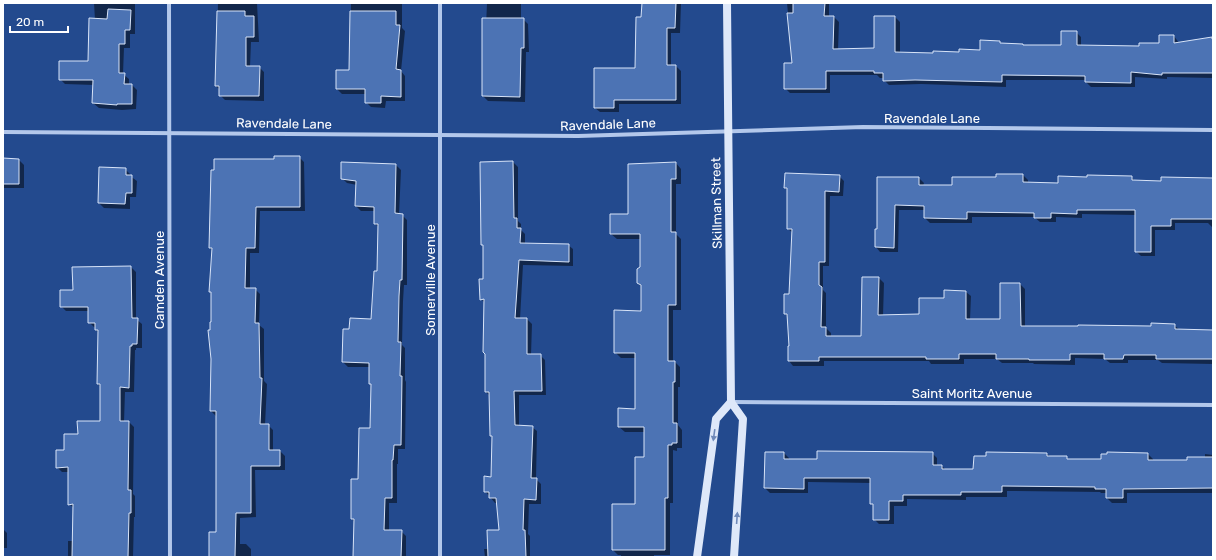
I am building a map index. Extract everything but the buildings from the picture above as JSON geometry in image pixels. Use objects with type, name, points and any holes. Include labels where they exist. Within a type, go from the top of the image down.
[{"type":"main road","name":"Skillman Street","points":[[727,3],[727,131],[731,402]]},
{"type":"main road","points":[[697,557],[716,419],[731,402],[743,419],[734,557]]},
{"type":"street","name":"Camden Avenue","points":[[169,3],[170,557]]},
{"type":"street","name":"Somerville Avenue","points":[[440,3],[440,557]]},
{"type":"street","name":"Ravendale Lane","points":[[3,132],[578,136],[863,127],[1213,130]]},
{"type":"street","name":"Saint Moritz Avenue","points":[[731,402],[1213,404]]}]
